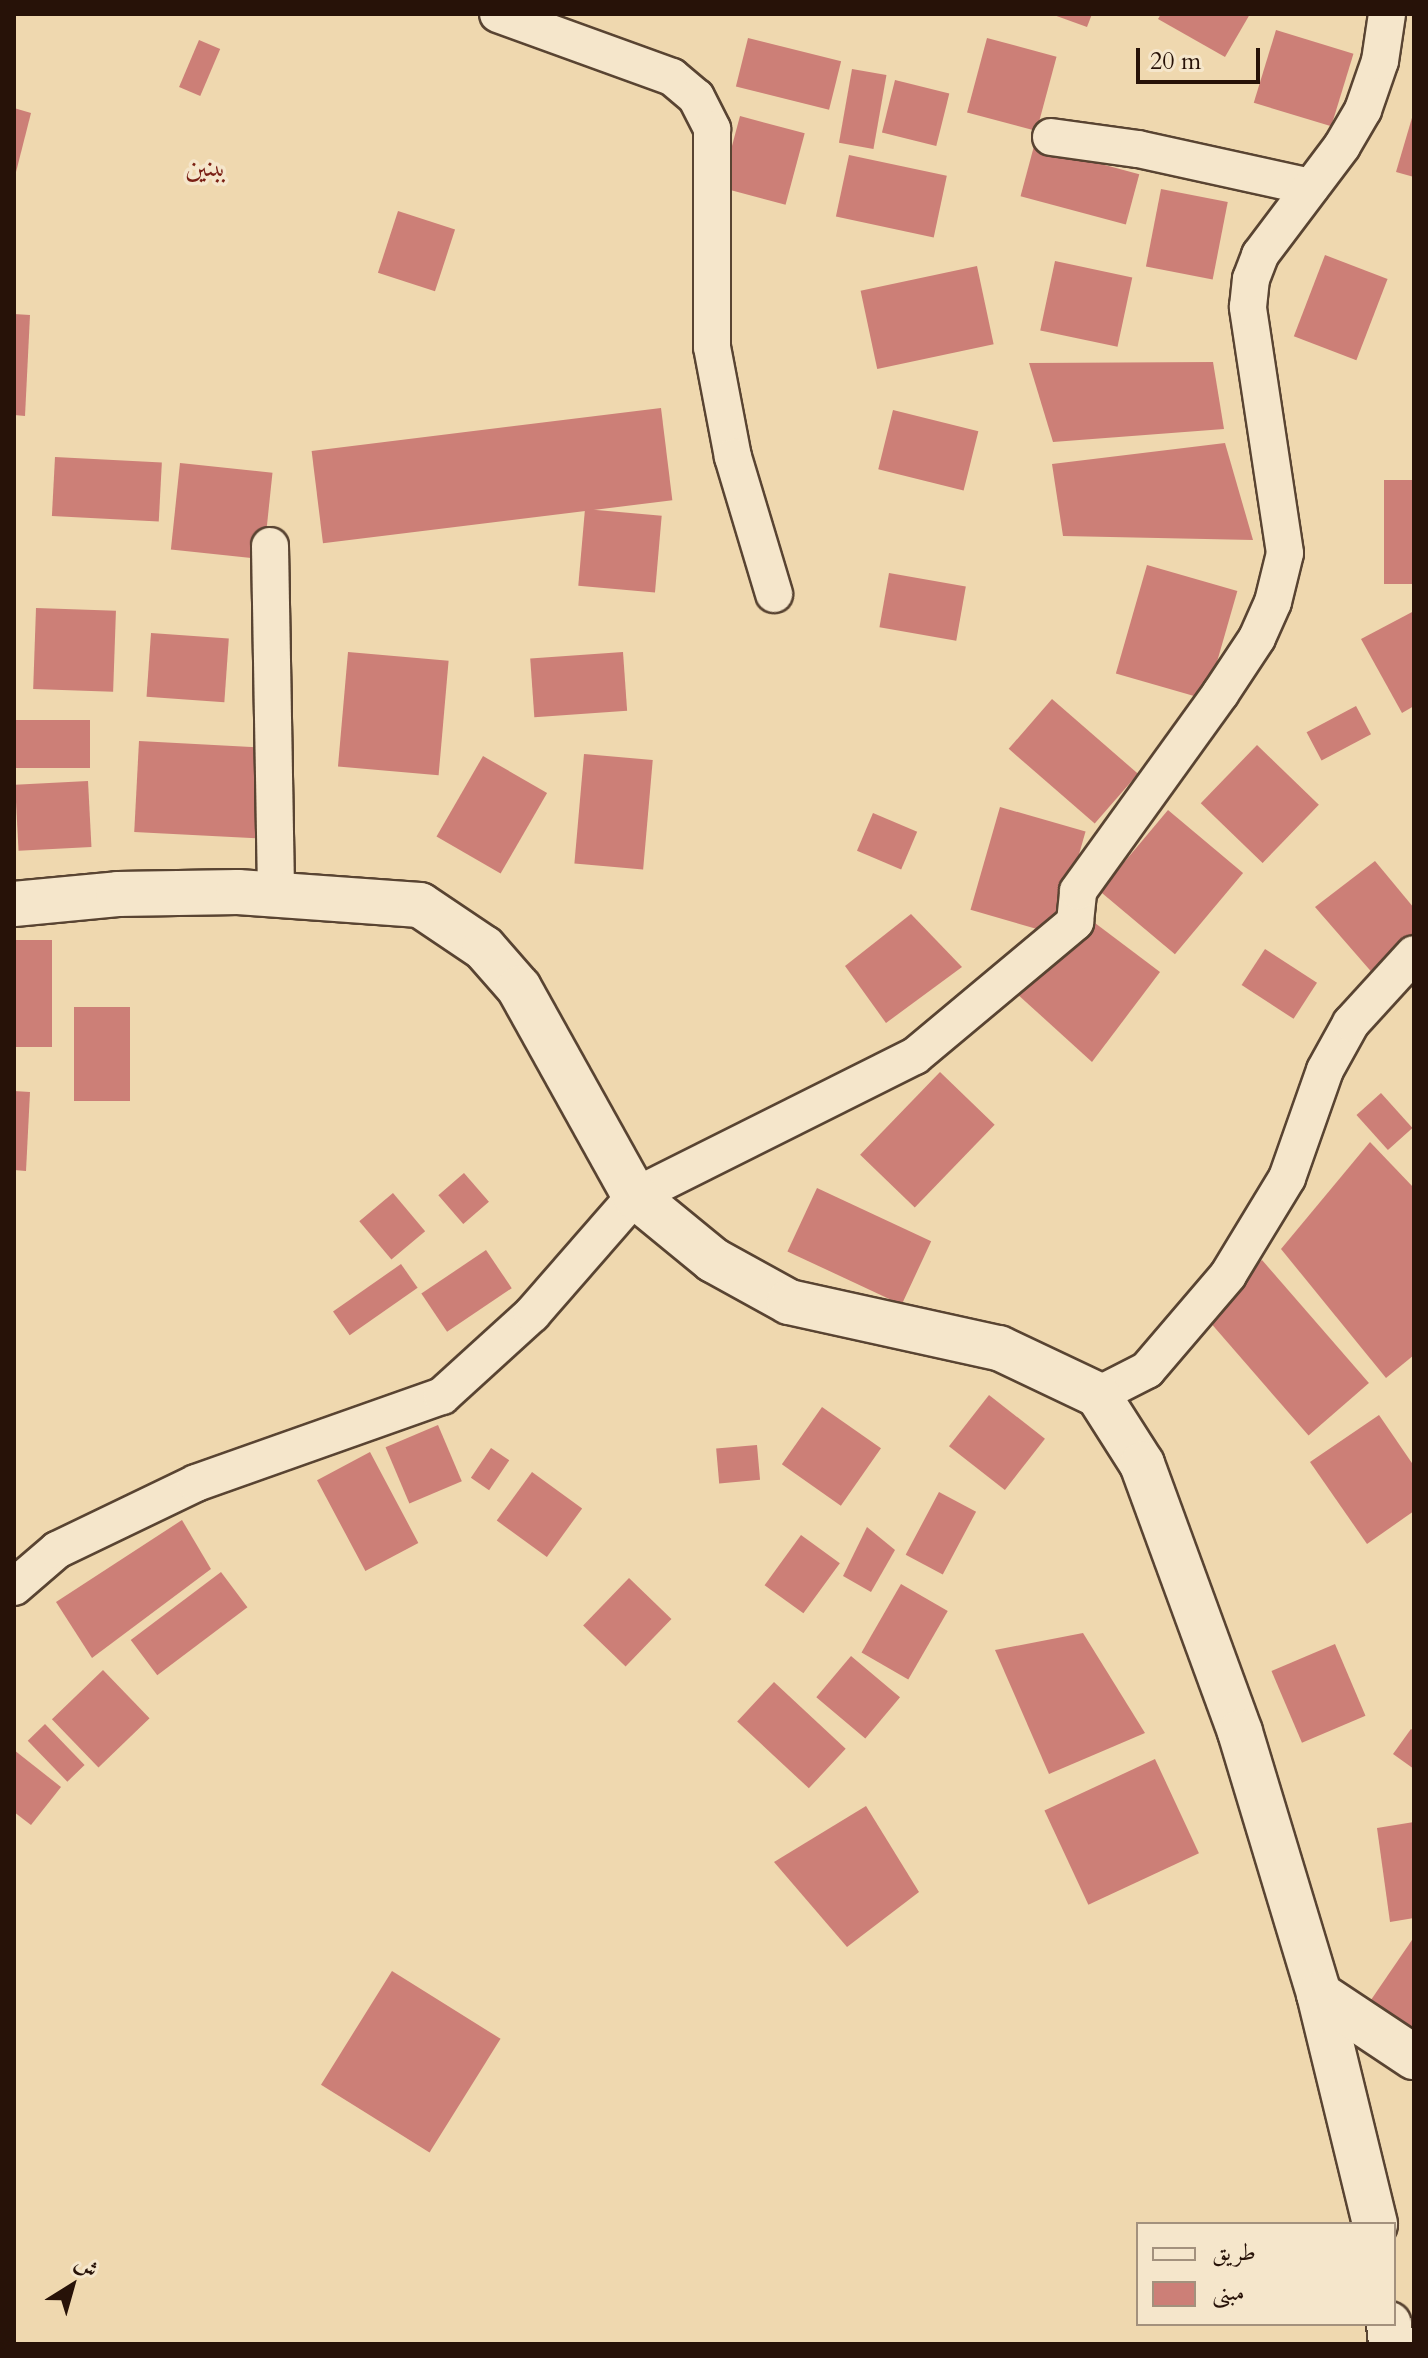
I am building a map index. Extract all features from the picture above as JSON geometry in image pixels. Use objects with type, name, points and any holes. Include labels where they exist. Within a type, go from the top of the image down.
[{"type":"street","points":[[498,14],[672,77],[696,97],[712,129],[712,347],[733,457],[774,594]]},
{"type":"street","points":[[14,1587],[57,1550],[196,1483],[442,1396],[532,1314],[635,1196],[915,1056],[1075,922],[1078,891],[1220,694],[1257,638],[1273,602],[1285,553],[1267,406],[1250,323],[1251,279],[1260,255],[1363,110],[1380,61],[1387,14]]},
{"type":"street","points":[[1051,137],[1138,149],[1311,187]]},
{"type":"street","points":[[270,546],[276,893]]},
{"type":"street","points":[[14,904],[118,894],[276,893],[420,905],[484,948],[519,988],[635,1196],[713,1260],[763,1291],[789,1302],[999,1348],[1098,1395],[1142,1464],[1240,1732],[1319,1994],[1375,2222]]},
{"type":"street","points":[[1098,1395],[1147,1370],[1228,1275],[1287,1178],[1325,1070],[1351,1023],[1414,954]]},
{"type":"street","points":[[1319,1994],[1414,2057]]},
{"type":"building","points":[[1051,14],[1092,14],[1087,27]]},
{"type":"building","points":[[1161,14],[1250,14],[1225,57],[1158,19]]},
{"type":"building","points":[[1276,30],[1353,54],[1331,126],[1254,103]]},
{"type":"building","points":[[748,38],[841,61],[829,110],[736,87]]},
{"type":"building","points":[[987,38],[1057,57],[1037,131],[967,112]]},
{"type":"building","points":[[199,40],[220,49],[200,96],[179,87]]},
{"type":"building","points":[[852,69],[886,75],[873,149],[839,143]]},
{"type":"building","points":[[895,80],[949,94],[936,146],[882,132]]},
{"type":"building","points":[[14,108],[31,113],[15,176],[14,176]]},
{"type":"building","points":[[1414,111],[1414,177],[1396,172]]},
{"type":"building","points":[[740,116],[805,133],[786,205],[721,187]]},
{"type":"building","points":[[1034,146],[1139,174],[1126,224],[1021,196]]},
{"type":"building","points":[[849,155],[947,176],[934,237],[836,217]]},
{"type":"building","points":[[1161,189],[1228,202],[1213,280],[1146,267]]},
{"type":"building","points":[[398,211],[455,230],[435,291],[378,273]]},
{"type":"building","points":[[1325,255],[1388,279],[1356,360],[1294,336]]},
{"type":"building","points":[[1055,261],[1132,277],[1118,347],[1040,330]]},
{"type":"building","points":[[977,266],[994,344],[877,369],[861,291]]},
{"type":"building","points":[[14,314],[30,315],[25,416],[14,415]]},
{"type":"building","points":[[1213,362],[1224,429],[1053,442],[1029,363]]},
{"type":"building","points":[[661,408],[672,500],[323,543],[312,451]]},
{"type":"building","points":[[893,410],[978,431],[964,490],[878,469]]},
{"type":"building","points":[[1225,443],[1253,540],[1063,536],[1052,464]]},
{"type":"building","points":[[55,457],[162,463],[159,522],[52,516]]},
{"type":"building","points":[[180,463],[272,473],[263,559],[171,550]]},
{"type":"building","points":[[1384,480],[1414,480],[1414,584],[1384,584]]},
{"type":"building","points":[[585,509],[662,516],[655,592],[578,586]]},
{"type":"building","points":[[1147,565],[1237,591],[1206,700],[1116,674]]},
{"type":"building","points":[[889,573],[966,587],[956,641],[879,627]]},
{"type":"building","points":[[36,608],[116,611],[113,692],[33,689]]},
{"type":"building","points":[[1414,611],[1414,706],[1402,713],[1361,639]]},
{"type":"building","points":[[151,633],[229,638],[224,702],[147,697]]},
{"type":"building","points":[[348,652],[449,661],[439,775],[338,767]]},
{"type":"building","points":[[623,652],[627,711],[534,717],[530,658]]},
{"type":"building","points":[[1052,699],[1138,774],[1095,824],[1009,749]]},
{"type":"building","points":[[1356,706],[1371,734],[1322,761],[1307,732]]},
{"type":"building","points":[[14,720],[90,720],[90,768],[14,768]]},
{"type":"building","points":[[139,741],[262,747],[257,838],[134,832]]},
{"type":"building","points":[[1257,745],[1319,805],[1263,863],[1201,803]]},
{"type":"building","points":[[584,754],[653,760],[643,870],[574,864]]},
{"type":"building","points":[[483,756],[547,793],[501,874],[436,837]]},
{"type":"building","points":[[88,781],[91,847],[19,851],[15,785]]},
{"type":"building","points":[[1000,807],[1086,832],[1056,934],[971,910]]},
{"type":"building","points":[[1168,810],[1243,873],[1175,954],[1100,891]]},
{"type":"building","points":[[873,813],[917,832],[901,869],[857,851]]},
{"type":"building","points":[[1375,861],[1414,908],[1414,941],[1375,976],[1315,907]]},
{"type":"building","points":[[911,914],[962,967],[886,1023],[845,966]]},
{"type":"building","points":[[1087,917],[1160,972],[1092,1062],[1015,992]]},
{"type":"building","points":[[14,940],[52,940],[52,1047],[14,1047]]},
{"type":"building","points":[[1265,949],[1317,983],[1294,1019],[1242,985]]},
{"type":"building","points":[[74,1007],[130,1007],[130,1101],[74,1101]]},
{"type":"building","points":[[940,1072],[995,1125],[915,1208],[860,1155]]},
{"type":"building","points":[[14,1091],[30,1092],[26,1171],[14,1170]]},
{"type":"building","points":[[1381,1093],[1412,1128],[1388,1150],[1356,1115]]},
{"type":"building","points":[[1370,1142],[1414,1188],[1414,1355],[1386,1378],[1281,1249]]},
{"type":"building","points":[[464,1173],[489,1202],[463,1224],[438,1195]]},
{"type":"building","points":[[817,1188],[931,1241],[902,1305],[787,1251]]},
{"type":"building","points":[[393,1193],[425,1231],[391,1260],[359,1221]]},
{"type":"building","points":[[486,1250],[512,1288],[447,1332],[421,1294]]},
{"type":"building","points":[[1262,1260],[1369,1383],[1309,1436],[1202,1312]]},
{"type":"building","points":[[401,1264],[418,1288],[350,1335],[333,1312]]},
{"type":"building","points":[[989,1395],[1045,1439],[1005,1490],[949,1446]]},
{"type":"building","points":[[822,1407],[881,1448],[841,1506],[782,1464]]},
{"type":"building","points":[[1379,1415],[1414,1466],[1414,1511],[1367,1544],[1310,1462]]},
{"type":"building","points":[[438,1425],[462,1481],[409,1503],[386,1447]]},
{"type":"building","points":[[757,1445],[760,1480],[719,1483],[716,1449]]},
{"type":"building","points":[[491,1448],[509,1460],[489,1490],[471,1478]]},
{"type":"building","points":[[370,1452],[418,1543],[365,1571],[317,1480]]},
{"type":"building","points":[[532,1472],[582,1508],[547,1557],[497,1521]]},
{"type":"building","points":[[939,1492],[976,1512],[943,1574],[906,1555]]},
{"type":"building","points":[[182,1520],[211,1569],[92,1658],[56,1602]]},
{"type":"building","points":[[867,1527],[895,1550],[871,1592],[843,1576]]},
{"type":"building","points":[[801,1535],[840,1563],[803,1613],[765,1585]]},
{"type":"building","points":[[221,1572],[247,1607],[157,1675],[131,1640]]},
{"type":"building","points":[[629,1578],[671,1619],[626,1666],[583,1625]]},
{"type":"building","points":[[901,1584],[948,1611],[908,1679],[862,1652]]},
{"type":"building","points":[[1083,1633],[1145,1733],[1049,1774],[995,1650]]},
{"type":"building","points":[[1335,1644],[1365,1716],[1302,1743],[1271,1671]]},
{"type":"building","points":[[851,1656],[900,1697],[865,1739],[816,1697]]},
{"type":"building","points":[[103,1670],[150,1718],[98,1768],[52,1719]]},
{"type":"building","points":[[774,1682],[846,1749],[809,1788],[737,1721]]},
{"type":"building","points":[[45,1724],[85,1765],[67,1782],[28,1741]]},
{"type":"building","points":[[1411,1729],[1414,1731],[1414,1769],[1393,1754]]},
{"type":"building","points":[[14,1750],[61,1787],[31,1825],[14,1812]]},
{"type":"building","points":[[1155,1759],[1199,1853],[1088,1905],[1044,1811]]},
{"type":"building","points":[[866,1806],[919,1892],[847,1947],[774,1862]]},
{"type":"building","points":[[1414,1822],[1414,1918],[1390,1922],[1377,1828]]},
{"type":"building","points":[[1414,1937],[1414,2043],[1360,2016]]},
{"type":"building","points":[[392,1971],[501,2039],[430,2152],[321,2085]]},
{"type":"district","name":"ببنين","points":[[206,167]]}]
